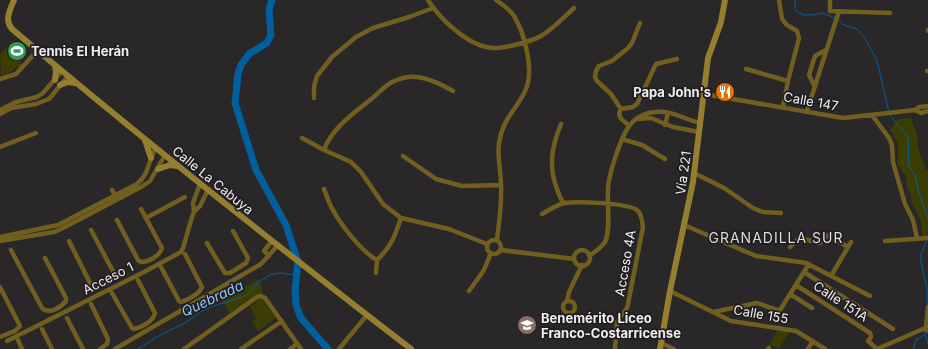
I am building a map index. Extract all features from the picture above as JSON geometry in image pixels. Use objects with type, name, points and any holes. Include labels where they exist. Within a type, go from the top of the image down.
[{"type":"street","name":"Calle La Cabuya","points":[[14,0],[8,16],[8,21],[12,29],[75,83],[177,166],[411,349]]},
{"type":"street","points":[[428,0],[433,8],[454,29],[476,43],[493,49],[525,43],[541,36],[574,8]]},
{"type":"street","points":[[496,0],[514,16],[525,43],[530,66],[526,90],[506,120],[501,132],[498,159],[501,185],[497,240],[501,245],[501,250]]},
{"type":"street","name":"Vía 221","points":[[660,346],[694,174],[708,58],[721,22],[726,0]]},
{"type":"street","points":[[779,0],[782,19],[787,25],[796,30],[799,36],[783,107]]},
{"type":"street","points":[[830,0],[830,11],[890,13]]},
{"type":"street","points":[[314,98],[315,81],[317,76],[332,57],[356,37],[373,28],[433,8]]},
{"type":"street","points":[[807,111],[839,11]]},
{"type":"street","points":[[621,109],[611,94],[597,82],[595,77],[596,71],[599,66],[612,61],[628,48],[632,43],[640,22]]},
{"type":"street","points":[[815,87],[809,75],[815,56],[826,50]]},
{"type":"street","points":[[0,79],[16,74],[38,51]]},
{"type":"street","points":[[621,109],[633,107],[637,104],[656,64],[677,59]]},
{"type":"street","points":[[55,65],[55,80]]},
{"type":"street","points":[[746,70],[788,81]]},
{"type":"street","points":[[0,110],[16,102],[37,97],[43,93],[62,71]]},
{"type":"street","points":[[0,114],[17,107],[43,102],[48,99],[68,76]]},
{"type":"street","points":[[324,150],[338,129],[359,108],[390,83],[401,78],[416,77],[434,81],[453,91]]},
{"type":"street","points":[[60,85],[68,82],[75,83]]},
{"type":"street","name":"Calle 147","points":[[704,94],[843,118],[914,110]]},
{"type":"street","points":[[914,110],[919,107],[928,106]]},
{"type":"street","points":[[621,109],[619,114],[622,120],[630,125]]},
{"type":"street","points":[[914,110],[921,113],[928,111]]},
{"type":"street","points":[[589,256],[600,249],[608,232],[607,203],[611,168],[622,139],[630,125],[636,119],[645,114],[657,111],[700,123]]},
{"type":"street","points":[[665,124],[668,113]]},
{"type":"street","points":[[872,115],[890,138],[893,162],[905,204],[913,220],[917,238]]},
{"type":"street","points":[[636,119],[651,118],[673,127],[699,132]]},
{"type":"street","points":[[561,124],[554,140],[552,172],[561,200],[564,203]]},
{"type":"street","points":[[0,147],[36,133]]},
{"type":"street","points":[[144,138],[151,158]]},
{"type":"street","points":[[302,138],[351,162],[362,172],[383,204],[401,218],[449,229],[487,244]]},
{"type":"street","points":[[622,139],[642,145],[665,159]]},
{"type":"street","points":[[117,198],[141,180],[149,169],[151,158],[156,148]]},
{"type":"street","points":[[0,237],[54,232],[63,228],[117,198],[146,184],[150,181],[165,156]]},
{"type":"street","points":[[403,156],[436,179],[462,186],[501,185]]},
{"type":"street","points":[[158,169],[170,165],[177,166]]},
{"type":"street","points":[[694,174],[724,188],[753,208],[763,212],[781,213]]},
{"type":"street","name":"Acceso 1","points":[[7,341],[11,336],[110,291],[159,266],[181,252],[194,212],[193,203],[200,184]]},
{"type":"street","points":[[324,189],[333,211],[350,235],[371,257],[377,260]]},
{"type":"street","points":[[112,190],[117,198]]},
{"type":"street","name":"Acceso 1","points":[[194,212],[200,206],[208,190]]},
{"type":"street","points":[[146,218],[185,197]]},
{"type":"street","points":[[542,214],[564,203],[607,203]]},
{"type":"street","name":"Acceso 4A","points":[[607,203],[632,208],[640,214],[642,219],[642,227],[628,304],[627,308],[619,318],[616,328],[616,349]]},
{"type":"street","points":[[116,220],[138,260],[145,262],[159,254],[162,248],[141,209]]},
{"type":"street","points":[[376,273],[377,260],[386,252],[393,240],[401,218]]},
{"type":"street","points":[[684,225],[754,255],[809,264],[870,296]]},
{"type":"street","points":[[20,227],[22,235]]},
{"type":"street","points":[[69,241],[91,285],[95,287],[112,280],[115,275],[91,230]]},
{"type":"street","points":[[208,243],[224,273],[230,273],[246,263],[248,258],[233,231]]},
{"type":"street","points":[[0,241],[22,235]]},
{"type":"street","points":[[790,247],[799,238],[820,243],[828,235],[849,244],[831,276]]},
{"type":"street","points":[[885,241],[928,238]]},
{"type":"street","points":[[487,244],[490,241],[497,240]]},
{"type":"street","points":[[269,256],[264,251],[272,241]]},
{"type":"street","points":[[487,244],[487,248],[491,253]]},
{"type":"street","points":[[115,349],[261,264],[278,245]]},
{"type":"street","points":[[10,250],[42,308],[50,311],[58,308],[65,302],[66,298],[45,258]]},
{"type":"street","points":[[491,253],[498,253],[501,250],[574,258]]},
{"type":"street","points":[[582,250],[587,252],[589,256],[588,263],[582,265],[578,264],[574,258],[575,254],[582,250]]},
{"type":"street","points":[[468,291],[484,270],[491,253]]},
{"type":"street","points":[[154,257],[179,301],[181,302],[191,298],[200,291],[202,287],[185,254]]},
{"type":"street","points":[[713,312],[757,303],[778,310],[781,309],[809,264]]},
{"type":"street","points":[[567,301],[569,292],[582,265]]},
{"type":"street","points":[[236,269],[240,277]]},
{"type":"street","points":[[804,272],[894,329]]},
{"type":"street","points":[[105,283],[134,329],[146,324],[154,318],[155,313],[138,280]]},
{"type":"street","name":"Calle 151A","points":[[796,285],[870,333],[871,336],[868,341],[877,348],[927,330]]},
{"type":"street","points":[[0,288],[20,326],[11,336],[0,337]]},
{"type":"street","name":"Calle 155","points":[[670,292],[731,322],[796,331],[825,349]]},
{"type":"street","points":[[790,294],[812,308]]},
{"type":"street","points":[[184,349],[257,297],[261,296],[265,298],[301,349]]},
{"type":"street","points":[[191,298],[194,303]]},
{"type":"street","points":[[91,304],[108,339],[107,344],[100,349]]},
{"type":"street","points":[[58,308],[61,314]]},
{"type":"street","points":[[927,330],[928,308]]},
{"type":"street","points":[[339,349],[367,315]]},
{"type":"street","points":[[66,318],[83,349]]},
{"type":"street","points":[[241,349],[282,321]]},
{"type":"street","points":[[146,324],[149,329]]},
{"type":"street","points":[[42,329],[52,349]]},
{"type":"street","points":[[18,340],[22,349]]},
{"type":"street","points":[[808,349],[813,342]]},
{"type":"street","points":[[290,349],[297,344]]},
{"type":"street","points":[[660,346],[674,349]]},
{"type":"shaded area","points":[[13,40],[28,54],[20,62],[23,65],[1,76],[0,54]]},
{"type":"shaded area","points":[[911,118],[917,135],[918,148],[926,170],[928,170],[928,236],[922,236],[921,221],[907,189],[906,176],[898,165],[898,144],[890,130],[898,119]]},
{"type":"shaded area","points":[[259,279],[263,293],[230,313],[222,300]]},
{"type":"shaded area","points":[[261,298],[276,318],[258,331],[252,322],[256,318],[250,307]]},
{"type":"shaded area","points":[[778,330],[790,331],[779,349],[770,344]]},
{"type":"waterway","points":[[272,0],[269,10],[271,35],[267,43],[249,54],[241,65],[238,74],[235,103],[256,170],[286,225],[298,262],[295,290],[296,305],[301,318],[328,349]]},
{"type":"waterway","points":[[795,0],[795,10],[803,15],[823,13],[835,18]]},
{"type":"waterway","points":[[837,19],[844,25],[857,29],[865,38],[877,61],[889,112]]},
{"type":"waterway","points":[[890,115],[908,137],[909,167],[915,175],[919,193],[928,218]]},
{"type":"waterway","points":[[927,241],[921,254],[921,262],[927,288],[927,306]]},
{"type":"waterway","name":"Quebrada","points":[[138,349],[162,334],[185,323],[202,311],[246,296],[260,281],[272,274],[281,273],[296,275]]},
{"type":"waterway","points":[[924,330],[928,345]]},
{"type":"waterway","points":[[913,349],[916,340],[924,335]]},
{"type":"place","name":"Tennis El Herán","points":[[17,51]]},
{"type":"place","name":"Papa John's","points":[[725,92]]},
{"type":"place","name":"Benemérito Liceo Franco-Costarricense","points":[[527,325]]},
{"type":"district","name":"GRANADILLA SUR","points":[[776,237]]}]
